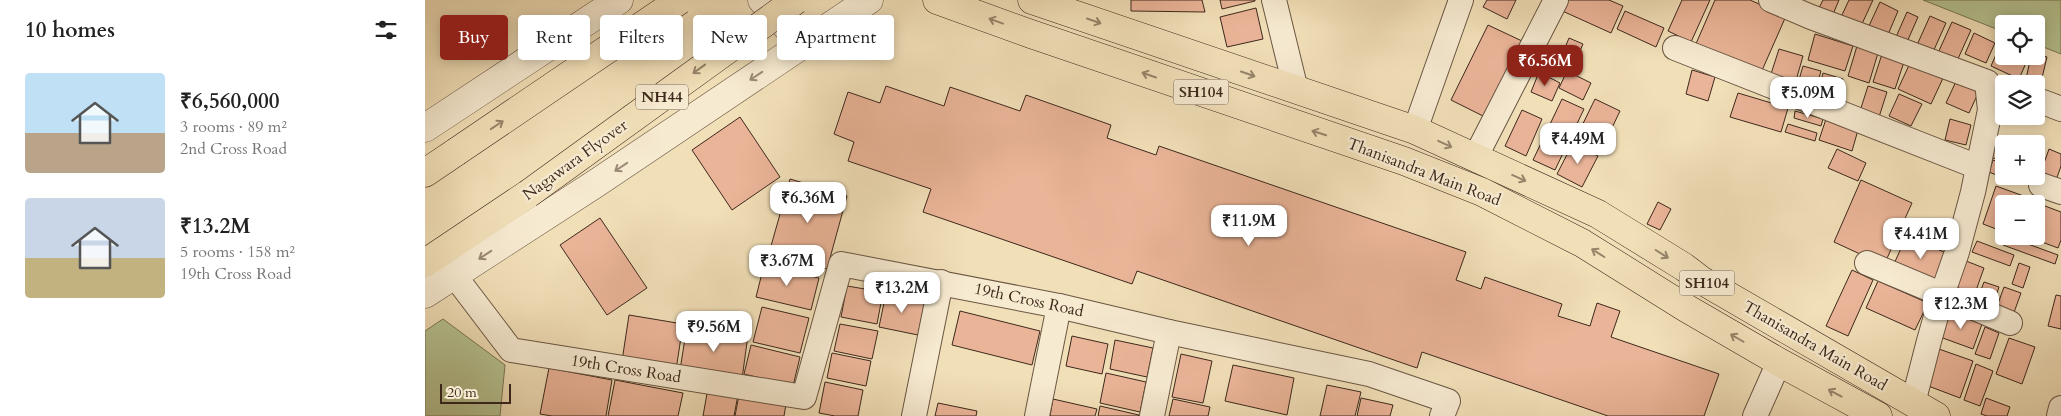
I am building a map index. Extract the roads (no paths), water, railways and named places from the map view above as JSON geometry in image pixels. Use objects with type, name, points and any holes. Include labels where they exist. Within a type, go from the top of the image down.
[{"type":"main road","points":[[425,173],[680,0]]},
{"type":"main road","name":"Nagawara Flyover","points":[[425,263],[528,194],[795,0]]},
{"type":"main road","name":"Thanisandra Main Road","points":[[937,0],[1404,161],[1482,192],[1582,243],[1686,308],[1878,416]]},
{"type":"main road","name":"Thanisandra Main Road","points":[[1032,0],[1415,130],[1598,214],[1684,267],[1701,280],[1925,410]]},
{"type":"street","points":[[425,128],[619,0]]},
{"type":"street","points":[[762,0],[777,16]]},
{"type":"street","points":[[846,15],[869,0]]},
{"type":"street","points":[[1274,0],[1296,90]]},
{"type":"street","points":[[1415,130],[1461,0]]},
{"type":"street","points":[[1475,158],[1556,0]]},
{"type":"street","points":[[1771,0],[1811,17],[1987,82],[1990,110],[1957,252],[1942,295],[1925,410]]},
{"type":"street","points":[[1675,48],[1978,167]]},
{"type":"street","points":[[425,294],[595,184],[779,60]]},
{"type":"street","points":[[1867,263],[2009,323]]},
{"type":"street","name":"19th Cross Road","points":[[454,275],[511,350],[804,397],[841,264],[1059,306],[1169,332],[1369,374],[1448,401],[1442,416]]},
{"type":"street","points":[[913,416],[941,282]]},
{"type":"street","points":[[1037,416],[1059,306]]},
{"type":"street","points":[[1152,416],[1169,332]]},
{"type":"street","points":[[1755,416],[1779,362]]},
{"type":"street","points":[[2059,416],[2061,408]]}]
